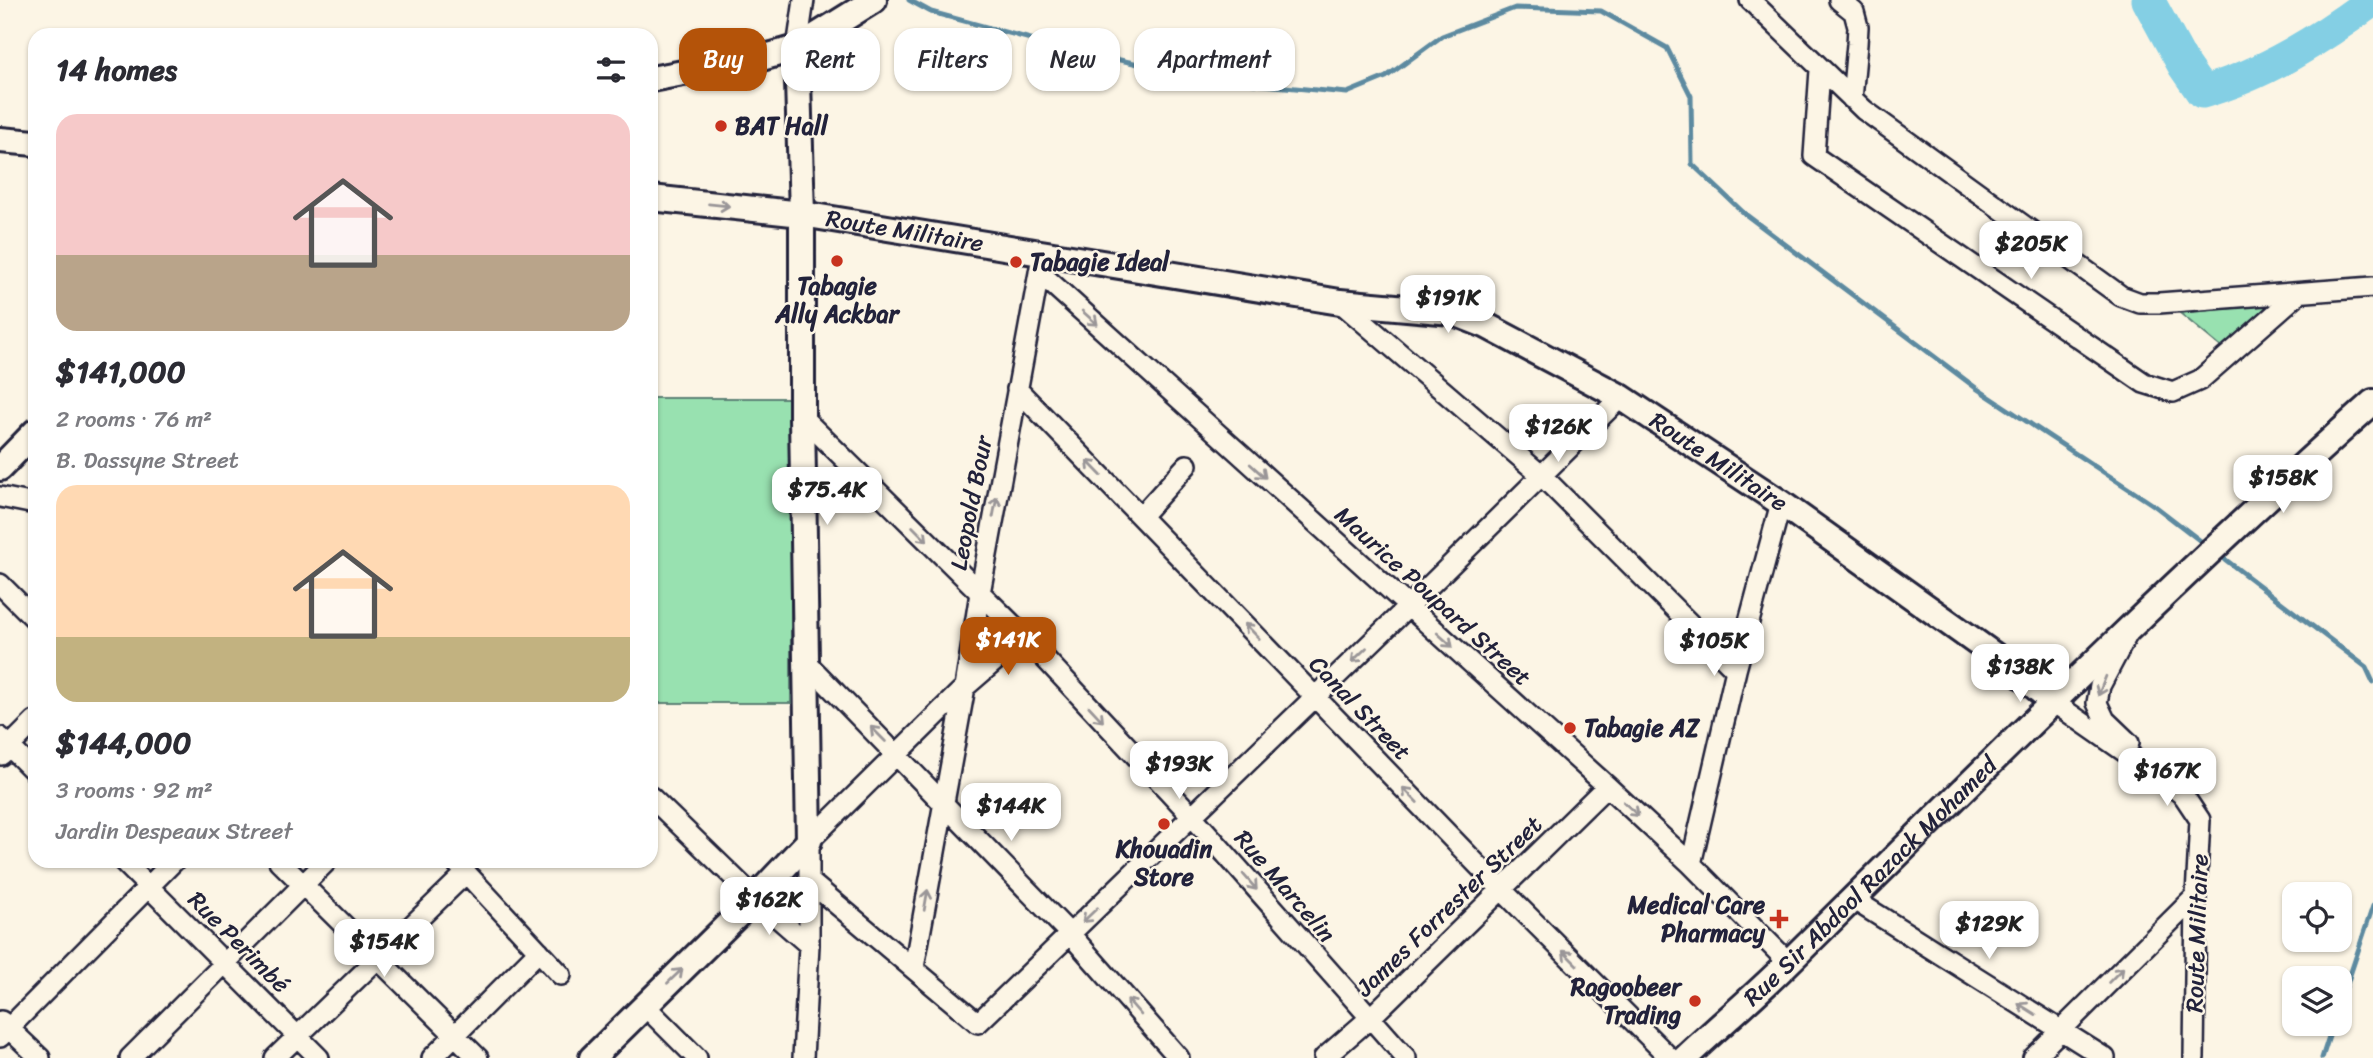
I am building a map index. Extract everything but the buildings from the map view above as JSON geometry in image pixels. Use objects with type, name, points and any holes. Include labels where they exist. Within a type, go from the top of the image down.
[{"type":"main road","points":[[829,28],[874,0]]},
{"type":"main road","points":[[658,78],[781,53]]},
{"type":"main road","points":[[592,1058],[755,898],[809,841],[798,91]]},
{"type":"main road","points":[[0,140],[28,142]]},
{"type":"main road","name":"Route Militaire","points":[[658,199],[802,214],[1041,263],[1339,302],[1452,312],[1485,325],[1621,397],[1781,503],[2015,670],[2053,702]]},
{"type":"main road","points":[[2312,456],[2373,402]]},
{"type":"main road","points":[[2312,456],[2373,424]]},
{"type":"main road","points":[[0,468],[28,439]]},
{"type":"main road","name":"Rue Sir Abdool Razack Mohamed","points":[[1685,1058],[1788,962],[2132,625],[2312,456]]},
{"type":"street","points":[[800,28],[804,0]]},
{"type":"street","points":[[1750,0],[1820,70],[1875,118],[2121,296],[2140,303],[2159,303],[2373,287]]},
{"type":"street","points":[[1839,0],[1854,12],[1857,27],[1852,99]]},
{"type":"street","points":[[1820,70],[1814,156],[2144,383],[2173,392],[2200,380],[2298,294]]},
{"type":"street","name":"Leopold Bour","points":[[914,967],[965,687],[979,593],[1041,263]]},
{"type":"street","name":"Maurice Poupard Street","points":[[1041,263],[1408,607],[1691,864],[1788,962]]},
{"type":"street","points":[[1339,302],[1542,476],[1736,670]]},
{"type":"street","name":"Canal Street","points":[[1017,389],[1501,889],[1670,1058]]},
{"type":"street","points":[[808,881],[978,1023],[1316,697],[1621,397]]},
{"type":"street","name":"Rue Marcelin","points":[[802,417],[1024,636],[1192,817],[1406,1058]]},
{"type":"street","points":[[1141,516],[1187,465]]},
{"type":"street","points":[[0,498],[28,503]]},
{"type":"street","points":[[1691,864],[1736,670],[1781,503]]},
{"type":"street","points":[[0,584],[28,612]]},
{"type":"street","points":[[2132,625],[2100,686],[2097,703],[2105,720],[2158,775]]},
{"type":"street","points":[[803,1058],[809,945],[809,841],[965,687],[1024,636]]},
{"type":"street","points":[[807,663],[1070,934],[1179,1058]]},
{"type":"street","name":"Route Militaire","points":[[2053,702],[2185,796],[2200,820],[2194,1058]]},
{"type":"street","points":[[28,727],[3,747],[28,767]]},
{"type":"street","name":"James Forrester Street","points":[[1324,1058],[1369,1018],[1606,786]]},
{"type":"street","points":[[658,804],[755,898],[809,945]]},
{"type":"street","name":"Rue Perimbé","points":[[130,868],[319,1058]]},
{"type":"street","points":[[40,1058],[3,1029],[168,868]]},
{"type":"street","points":[[286,868],[478,1058]]},
{"type":"street","points":[[130,1058],[320,868]]},
{"type":"street","points":[[275,1058],[377,959],[460,868]]},
{"type":"street","points":[[462,868],[561,975]]},
{"type":"street","points":[[2033,1058],[2196,896]]},
{"type":"street","points":[[1852,898],[2105,1058]]},
{"type":"street","points":[[432,1058],[539,951]]},
{"type":"street","points":[[644,1005],[697,1058]]},
{"type":"green space","points":[[2264,305],[2272,307],[2228,353],[2180,313]]},
{"type":"green space","points":[[658,398],[791,398],[791,703],[658,703]]},
{"type":"waterway","points":[[909,0],[931,12],[1060,47],[1143,65],[1254,84],[1347,93],[1386,77],[1442,36],[1515,8],[1601,11],[1667,48],[1691,96],[1692,164],[1745,214],[1976,388],[2155,506],[2207,546]]},
{"type":"waterway","points":[[2148,0],[2184,66],[2202,92],[2248,76],[2292,54],[2373,0]]},
{"type":"waterway","points":[[2218,554],[2366,667],[2373,682]]},
{"type":"waterway","points":[[2352,969],[2373,906]]},
{"type":"waterway","points":[[2322,1058],[2329,1036]]},
{"type":"place","name":"BAT Hall","points":[[721,126]]},
{"type":"place","name":"Tabagie Ally Ackbar","points":[[837,261]]},
{"type":"place","name":"Tabagie Ideal","points":[[1016,262]]},
{"type":"place","name":"Tabagie AZ","points":[[1570,728]]},
{"type":"place","name":"Khouadin Store","points":[[1164,824]]},
{"type":"place","name":"Medical Care Pharmacy","points":[[1779,919]]},
{"type":"place","name":"Ragoobeer Trading","points":[[1695,1001]]}]
